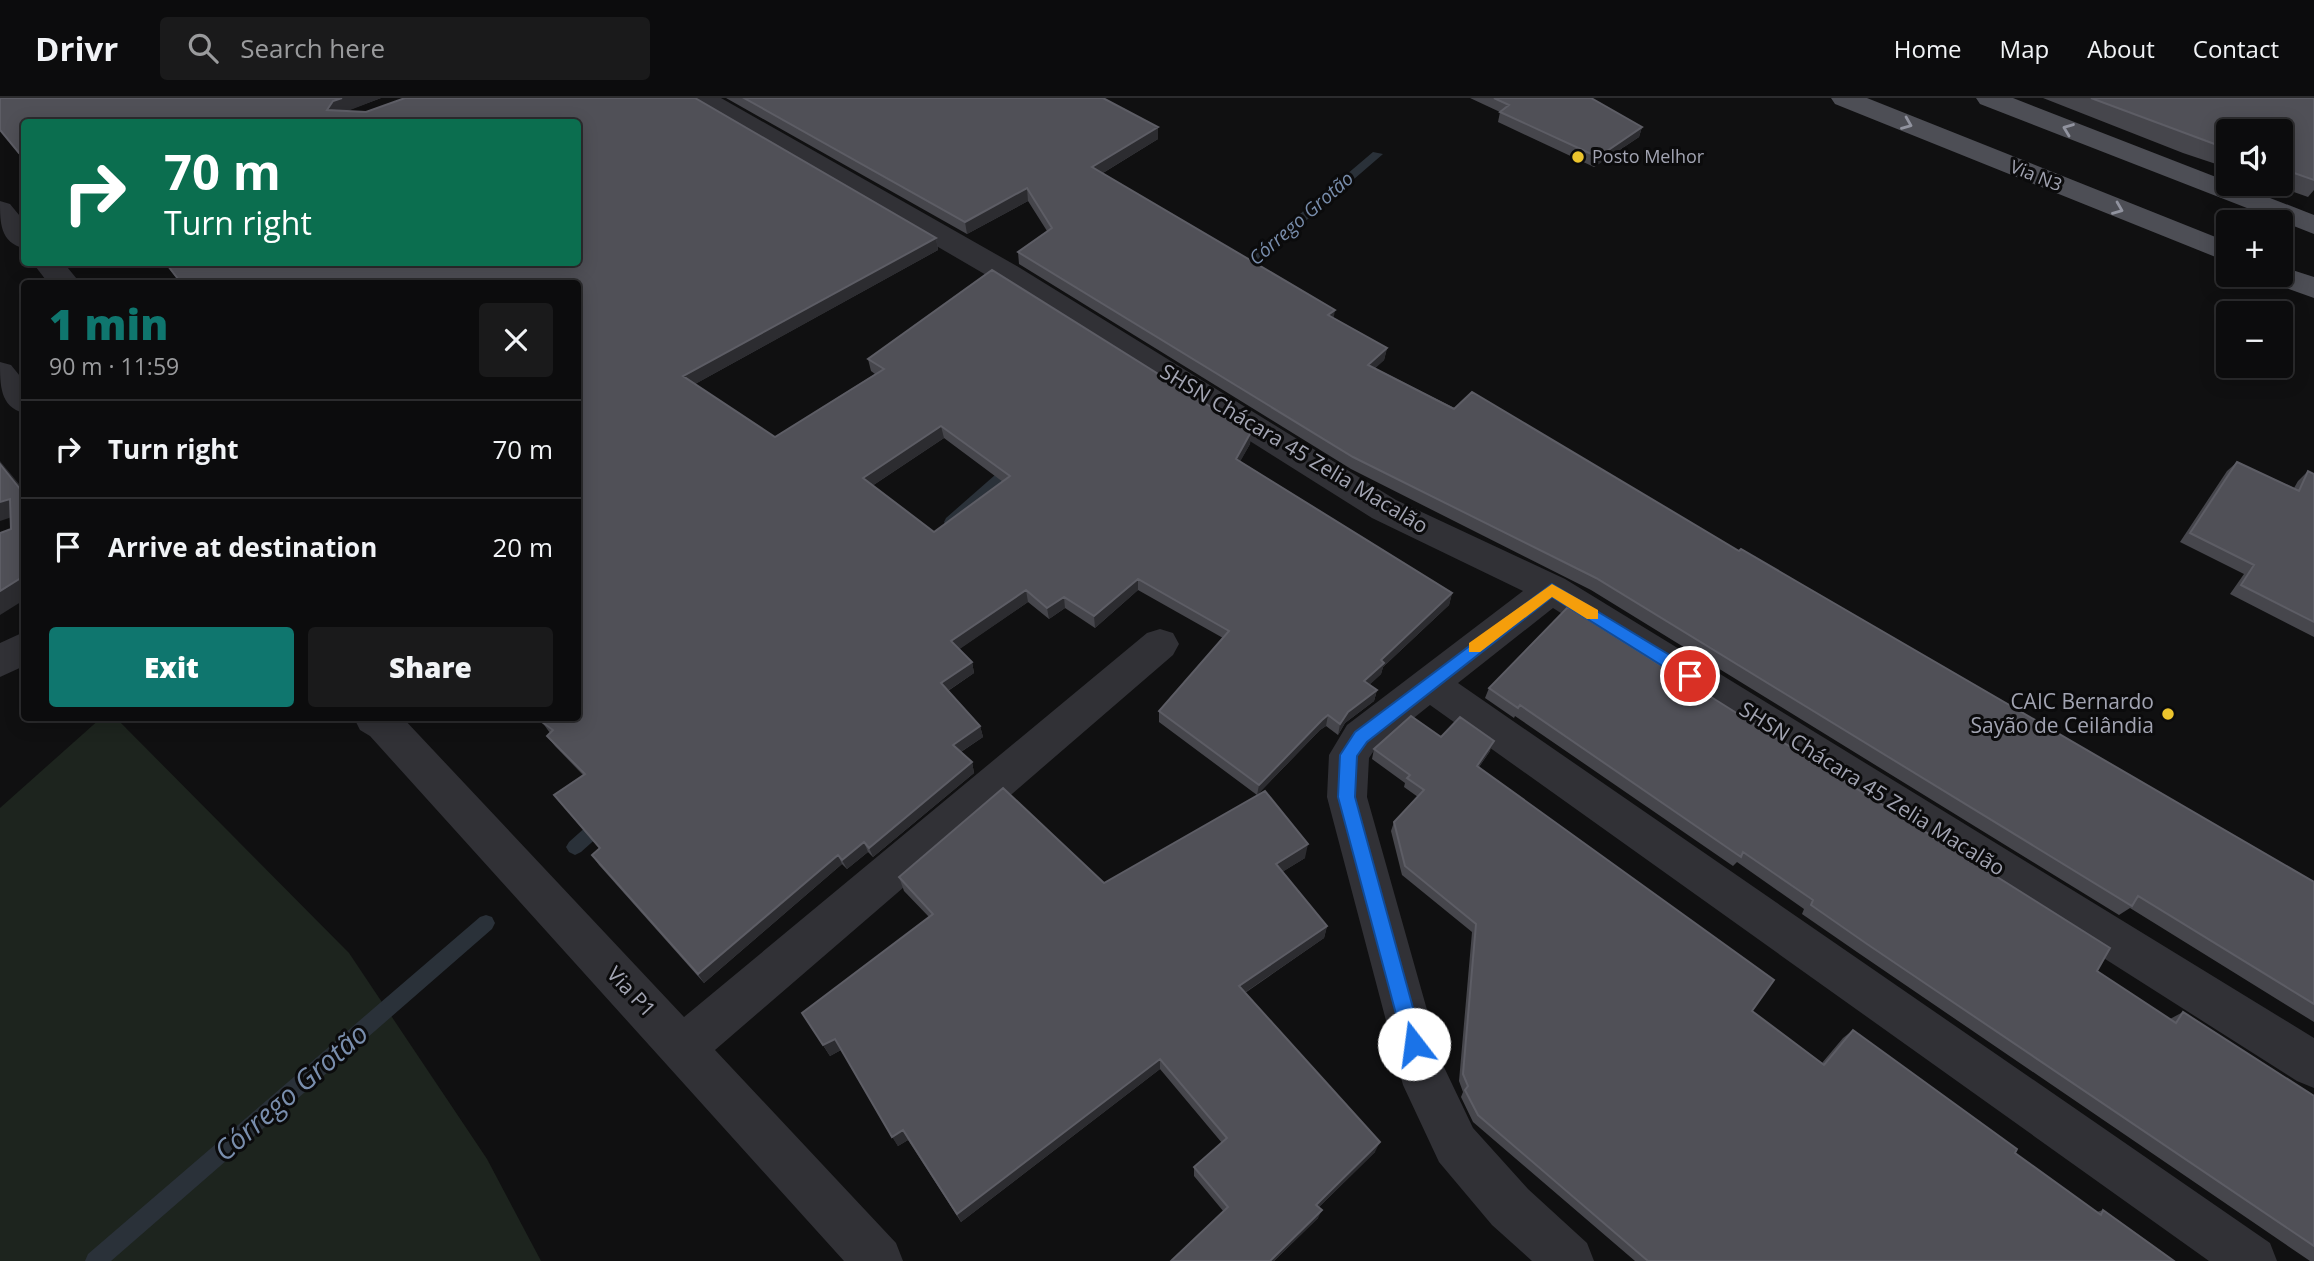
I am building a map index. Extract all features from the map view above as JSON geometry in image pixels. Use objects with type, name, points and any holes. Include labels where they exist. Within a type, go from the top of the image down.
[{"type":"main road","name":"Via N3","points":[[1844,98],[2216,248]]},
{"type":"main road","points":[[1989,98],[2314,225]]},
{"type":"main road","points":[[2293,272],[2314,278]]},
{"type":"main road","points":[[2293,280],[2314,288]]},
{"type":"street","name":"SHSN Chácara 45 Zelia Macalão","points":[[702,98],[1004,272],[1384,509],[1552,589],[2314,1065]]},
{"type":"street","points":[[0,210],[21,235]]},
{"type":"street","points":[[50,266],[62,280]]},
{"type":"street","points":[[1552,589],[1361,737],[1349,755],[1347,797],[1420,1069],[1456,1145],[1510,1207],[1569,1261]]},
{"type":"street","points":[[683,1048],[1160,644]]},
{"type":"street","points":[[0,662],[21,649]]},
{"type":"street","points":[[1428,683],[2252,1261]]},
{"type":"street","name":"Via P1","points":[[381,721],[878,1261]]},
{"type":"shaded area","points":[[98,721],[119,721],[349,953],[487,1159],[541,1261],[0,1261],[0,808]]},
{"type":"building","points":[[0,98],[342,98],[333,101],[327,110],[366,112],[405,98],[695,98],[936,238],[683,376],[775,437],[884,369],[868,359],[992,270],[1251,432],[1236,459],[1452,593],[1381,660],[1384,663],[1364,681],[1377,690],[1348,712],[1340,724],[1328,715],[1259,785],[1159,711],[1229,631],[1138,579],[1094,616],[1064,597],[1047,608],[1026,590],[951,641],[972,662],[941,683],[980,726],[953,745],[972,762],[869,848],[864,842],[842,860],[838,855],[698,974],[592,855],[600,848],[554,795],[585,774],[547,736],[553,730],[542,722],[581,721],[581,280],[179,280],[168,266],[581,266],[581,119],[21,119],[21,155],[0,130]],"holes":[[[941,426],[1010,476],[934,532],[863,478]]]},
{"type":"building","points":[[744,98],[1103,98],[1158,127],[1092,167],[1335,310],[1328,315],[1387,348],[1368,365],[1454,409],[1472,392],[1739,551],[1741,549],[2314,882],[2314,1004],[2138,896],[2132,906],[1596,578],[1353,457],[1018,252],[1052,228],[1027,188],[965,222]]},
{"type":"building","points":[[1494,98],[1591,98],[1642,127],[1598,157],[1500,112],[1509,105]]},
{"type":"building","points":[[2091,98],[2314,98],[2314,180],[2293,173],[2293,119],[2216,119],[2216,145]]},
{"type":"building","points":[[2237,462],[2299,491],[2308,471],[2314,474],[2314,622],[2241,585],[2254,565],[2190,533]]},
{"type":"building","points":[[0,464],[21,490],[21,578],[0,591],[0,533],[11,529],[10,499],[0,502]]},
{"type":"building","points":[[1568,607],[2110,948],[2097,971],[2176,1023],[2183,1012],[2314,1096],[2314,1246],[1867,944],[1811,905],[1813,900],[1743,852],[1741,857],[1520,705],[1518,708],[1489,688]]},
{"type":"building","points":[[1411,716],[1441,737],[1460,717],[1494,741],[1477,766],[1774,980],[1752,1011],[1824,1065],[1853,1030],[2017,1149],[2015,1153],[2101,1215],[2103,1210],[2174,1261],[1648,1261],[1478,1115],[1465,1090],[1468,1086],[1463,1074],[1476,924],[1405,866],[1394,822],[1424,790],[1407,778],[1410,775],[1374,749]]},
{"type":"building","points":[[1003,788],[1104,883],[1265,791],[1308,844],[1276,864],[1327,926],[1239,986],[1380,1142],[1316,1205],[1322,1210],[1270,1261],[1171,1261],[1228,1207],[1194,1167],[1227,1138],[1160,1059],[957,1214],[903,1130],[892,1137],[835,1039],[823,1045],[802,1013],[933,914],[899,877]]},
{"type":"waterway","name":"Córrego Grotão","points":[[1238,273],[1377,154]]},
{"type":"waterway","name":"Córrego Grotão","points":[[951,522],[1016,465]]},
{"type":"waterway","name":"Córrego Grotão","points":[[575,847],[603,822]]},
{"type":"waterway","name":"Córrego Grotão","points":[[95,1261],[486,923]]},
{"type":"slow traffic","points":[[1474,648],[1552,589],[1592,615]]},
{"type":"place","name":"Posto Melhor","points":[[1578,157]]},
{"type":"place","name":"CAIC Bernardo Sayão de Ceilândia","points":[[2168,714]]},
{"type":"route","points":[[1414,1044],[1347,797],[1349,755],[1361,737],[1552,589],[1690,676]]}]
